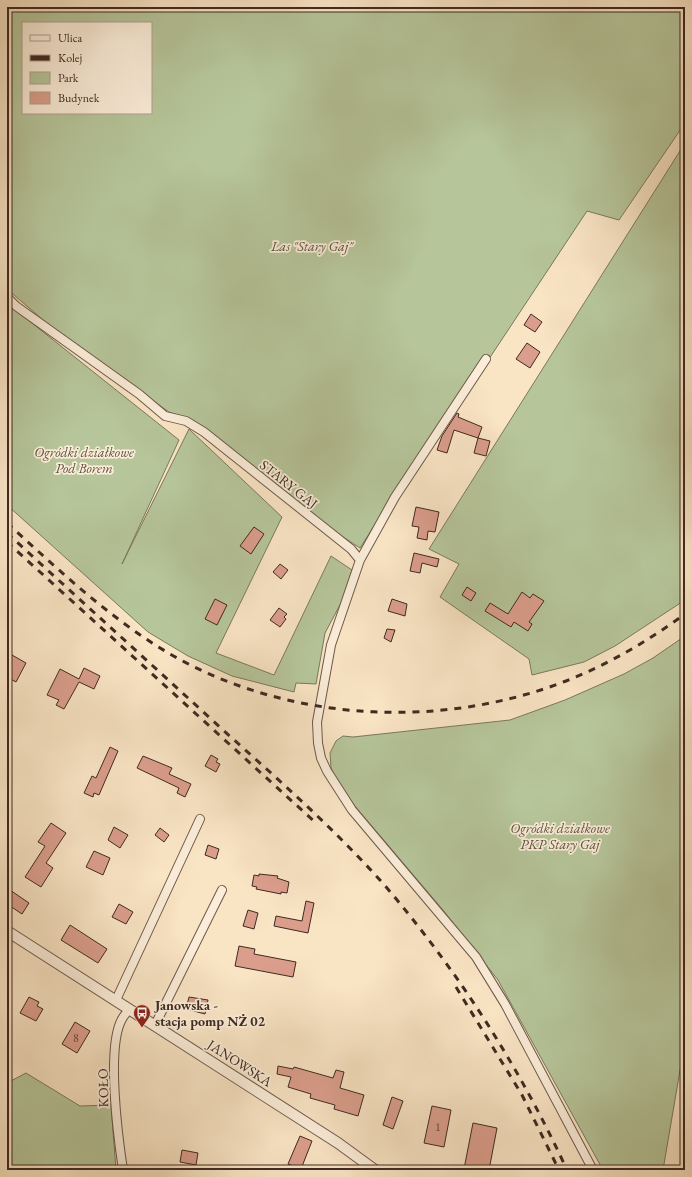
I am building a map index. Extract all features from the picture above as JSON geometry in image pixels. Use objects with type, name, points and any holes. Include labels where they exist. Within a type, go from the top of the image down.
[{"type":"street","name":"STARY GAJ","points":[[7,297],[16,306],[139,394],[165,416],[186,421],[204,432],[351,549],[360,560]]},
{"type":"street","points":[[486,359],[395,497],[360,560],[331,645],[317,722],[317,733],[321,758],[333,782],[352,810],[476,957],[505,1004],[592,1170]]},
{"type":"street","points":[[116,1000],[200,819]]},
{"type":"street","points":[[155,1025],[222,890]]},
{"type":"street","name":"JANOWSKA","points":[[7,931],[338,1143],[374,1170]]},
{"type":"street","name":"KOŁO","points":[[123,1170],[115,1094],[115,1044],[122,1019],[130,1009]]},
{"type":"green space","name":"Las \"Stary Gaj\"","points":[[7,7],[685,7],[685,123],[619,220],[587,211],[469,389],[402,482],[360,548],[331,529],[183,417],[169,412],[56,331],[7,289]]},
{"type":"green space","points":[[685,143],[685,600],[615,646],[584,662],[532,675],[529,659],[440,597],[459,564],[429,549]]},
{"type":"green space","name":"Ogródki działkowe Pod Borem","points":[[8,304],[179,440],[122,564],[189,429],[282,517],[216,653],[274,675],[331,556],[352,570],[341,603],[325,633],[316,684],[296,683],[294,692],[232,676],[188,656],[148,632],[7,505]]},
{"type":"green space","name":"Ogródki działkowe PKP Stary Gaj","points":[[685,636],[685,1041],[663,1170],[603,1170],[498,980],[443,910],[354,805],[336,779],[331,768],[330,753],[336,741],[343,736],[353,737],[510,720],[565,700],[624,674],[653,658]]},
{"type":"green space","points":[[26,1073],[80,1106],[111,1105],[116,1170],[7,1170],[7,1083]]},
{"type":"building","points":[[531,314],[542,322],[535,332],[524,325]]},
{"type":"building","points":[[527,343],[540,352],[530,368],[516,359]]},
{"type":"building","points":[[457,413],[459,414],[458,417],[482,427],[478,438],[454,430],[447,453],[437,450],[442,436]]},
{"type":"building","points":[[478,438],[490,441],[486,456],[474,453]]},
{"type":"building","points":[[416,507],[439,512],[435,532],[428,531],[427,540],[417,538],[419,527],[412,526]]},
{"type":"building","points":[[254,527],[264,534],[251,554],[240,546]]},
{"type":"building","points":[[414,553],[439,559],[437,567],[422,563],[420,573],[410,571]]},
{"type":"building","points":[[280,564],[288,570],[281,579],[273,572]]},
{"type":"building","points":[[467,587],[476,593],[471,601],[462,595]]},
{"type":"building","points":[[522,592],[530,598],[533,594],[544,601],[529,622],[532,624],[528,631],[514,622],[511,627],[485,611],[490,603],[508,614]]},
{"type":"building","points":[[215,599],[227,605],[217,625],[205,619]]},
{"type":"building","points":[[392,599],[407,604],[405,616],[388,611]]},
{"type":"building","points":[[279,608],[287,614],[284,617],[286,619],[280,627],[270,620]]},
{"type":"building","points":[[387,629],[395,630],[391,642],[384,638]]},
{"type":"building","points":[[12,655],[26,663],[16,682],[7,677],[7,657],[10,658]]},
{"type":"building","points":[[84,668],[100,676],[94,689],[79,682],[64,709],[56,705],[59,700],[47,695],[60,669],[79,679]]},
{"type":"building","points":[[110,747],[118,751],[99,795],[94,793],[93,797],[84,793],[92,776],[96,778]]},
{"type":"building","points":[[211,755],[218,759],[216,762],[220,764],[216,772],[205,766]]},
{"type":"building","points":[[143,756],[172,768],[169,774],[191,784],[185,797],[177,793],[179,788],[137,768]]},
{"type":"building","points":[[51,823],[66,833],[46,863],[53,868],[41,887],[25,877],[45,846],[38,842]]},
{"type":"building","points":[[114,827],[128,835],[120,848],[108,840]]},
{"type":"building","points":[[160,828],[169,835],[164,842],[155,835]]},
{"type":"building","points":[[208,845],[219,849],[216,859],[205,855]]},
{"type":"building","points":[[94,851],[110,858],[103,875],[86,867]]},
{"type":"building","points":[[259,874],[278,876],[277,878],[289,882],[287,893],[281,892],[281,894],[256,889],[257,887],[252,886],[254,875],[259,876]]},
{"type":"building","points":[[7,888],[29,903],[22,914],[7,904]]},
{"type":"building","points":[[306,901],[314,903],[308,933],[274,926],[276,916],[302,921]]},
{"type":"building","points":[[119,904],[133,912],[126,924],[112,917]]},
{"type":"building","points":[[248,910],[258,913],[254,929],[243,926]]},
{"type":"building","points":[[70,925],[107,949],[98,963],[61,940]]},
{"type":"building","points":[[239,946],[255,949],[254,954],[296,962],[293,977],[235,966]]},
{"type":"building","points":[[29,997],[39,1002],[37,1006],[43,1009],[36,1021],[20,1013]]},
{"type":"building","points":[[189,997],[208,1000],[205,1014],[186,1009]]},
{"type":"building","points":[[75,1022],[90,1031],[77,1053],[62,1044]]},
{"type":"building","points":[[278,1066],[293,1069],[294,1067],[333,1078],[336,1070],[344,1072],[340,1088],[364,1095],[358,1116],[334,1109],[335,1105],[310,1098],[311,1094],[288,1087],[291,1077],[277,1074]]},
{"type":"building","points":[[392,1097],[403,1101],[393,1129],[383,1125]]},
{"type":"building","points":[[432,1106],[451,1110],[444,1147],[424,1143]]},
{"type":"building","points":[[473,1123],[497,1128],[489,1170],[464,1169]]},
{"type":"building","points":[[300,1136],[312,1141],[301,1169],[288,1164]]},
{"type":"building","points":[[182,1150],[198,1153],[196,1165],[180,1162]]},
{"type":"railway","points":[[7,523],[85,593],[126,625],[170,654],[216,677],[264,694],[314,705],[365,711],[416,712],[468,707],[518,697],[566,681],[598,667],[642,643],[685,614]]},
{"type":"railway","points":[[7,533],[308,807],[348,846],[387,888],[439,954],[487,1023],[529,1095],[567,1170]]},
{"type":"railway","points":[[7,542],[316,823]]},
{"type":"railway","points":[[456,987],[522,1095],[559,1170]]},
{"type":"place","name":"Janowska - stacja pomp NŻ 02","points":[[142,1028]]}]
